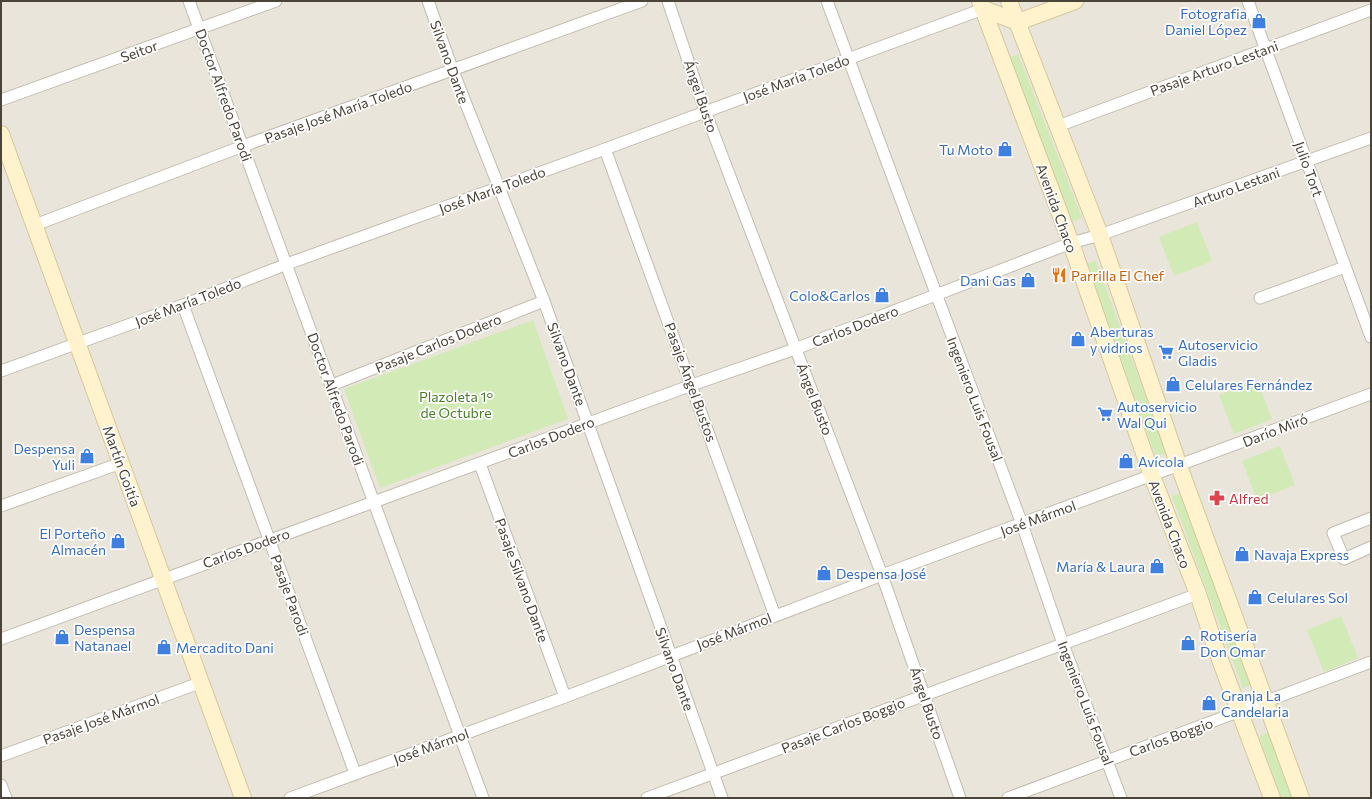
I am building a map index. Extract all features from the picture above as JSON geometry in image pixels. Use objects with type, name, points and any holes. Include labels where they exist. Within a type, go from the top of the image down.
[{"type":"main road","name":"Avenida Chaco","points":[[1010,1],[1100,235],[1179,466],[1301,798]]},
{"type":"main road","points":[[983,4],[1018,22],[1075,1]]},
{"type":"main road","name":"Avenida Chaco","points":[[983,4],[1071,243],[1152,476],[1198,594],[1239,712],[1272,798]]},
{"type":"main road","name":"Martín Goitía","points":[[1,134],[243,798]]},
{"type":"street","name":"Doctor Alfredo Parodi","points":[[189,1],[332,385],[483,798]]},
{"type":"street","name":"Seitor","points":[[1,100],[200,30],[276,1]]},
{"type":"street","name":"Silvano Dante","points":[[428,1],[498,188],[544,301],[722,798]]},
{"type":"street","name":"Pasaje José María Toledo","points":[[35,225],[243,146],[453,71],[642,1]]},
{"type":"street","name":"Ángel Busto","points":[[668,1],[705,111],[882,576],[960,798]]},
{"type":"street","name":"Ingeniero Luis Fousal","points":[[827,1],[1022,524],[1063,644],[1121,798]]},
{"type":"street","name":"Julio Tort","points":[[1248,1],[1371,337]]},
{"type":"street","name":"José María Toledo","points":[[1,371],[183,305],[287,264],[605,149],[848,58],[983,4]]},
{"type":"street","name":"Pasaje Arturo Lestani","points":[[1058,126],[1371,10]]},
{"type":"street","name":"Arturo Lestani","points":[[1100,235],[1371,138]]},
{"type":"street","name":"Pasaje Ángel Bustos","points":[[605,149],[692,384],[775,616]]},
{"type":"street","name":"Carlos Dodero","points":[[1,639],[269,539],[480,464],[692,384],[795,349],[1071,243],[1100,235]]},
{"type":"street","points":[[1260,298],[1345,267]]},
{"type":"street","name":"Pasaje Carlos Dodero","points":[[332,385],[544,301]]},
{"type":"street","name":"Pasaje Parodi","points":[[183,305],[355,773]]},
{"type":"street","name":"Darío Miró","points":[[1179,466],[1371,394]]},
{"type":"street","points":[[1,506],[121,463]]},
{"type":"street","name":"Pasaje Silvano Dante","points":[[480,464],[564,697]]},
{"type":"street","name":"José Mármol","points":[[290,798],[355,773],[461,736],[775,616],[1179,466]]},
{"type":"street","points":[[1371,518],[1334,533],[1344,558],[1371,547]]},
{"type":"street","name":"Pasaje Carlos Boggio","points":[[647,798],[924,694],[1198,594]]},
{"type":"street","name":"Carlos Boggio","points":[[1008,798],[1371,662]]},
{"type":"street","name":"Pasaje José Mármol","points":[[1,756],[202,682]]},
{"type":"street","points":[[1,785],[6,798]]},
{"type":"shaded area","points":[[1,1],[1371,1],[1371,798],[1,798]]},
{"type":"green space","points":[[1018,54],[1082,218],[1070,222],[1008,58]]},
{"type":"green space","points":[[1197,222],[1212,261],[1174,276],[1159,237]]},
{"type":"green space","points":[[1096,261],[1166,453],[1156,457],[1086,264]]},
{"type":"green space","name":"Plazoleta 1° de Octubre","points":[[533,320],[568,419],[380,488],[344,389]]},
{"type":"green space","points":[[1257,380],[1272,419],[1234,434],[1219,395]]},
{"type":"green space","points":[[1280,446],[1295,485],[1257,500],[1242,461]]},
{"type":"green space","points":[[1182,493],[1253,685],[1243,688],[1172,496]]},
{"type":"green space","points":[[1341,616],[1358,658],[1324,672],[1307,630]]},
{"type":"green space","points":[[1270,732],[1295,798],[1282,798],[1259,736]]},
{"type":"place","name":"Fotografia Daniel López","points":[[1259,21]]},
{"type":"place","name":"Tu Moto","points":[[1005,149]]},
{"type":"place","name":"Parrilla El Chef","points":[[1059,275]]},
{"type":"place","name":"Dani Gas","points":[[1028,280]]},
{"type":"place","name":"Colo&Carlos","points":[[882,295]]},
{"type":"place","name":"Aberturas y vidrios","points":[[1078,339]]},
{"type":"place","name":"Autoservicio Gladis","points":[[1166,352]]},
{"type":"place","name":"Celulares Fernández","points":[[1173,384]]},
{"type":"place","name":"Autoservicio Wal Qui","points":[[1105,414]]},
{"type":"place","name":"Despensa Yuli","points":[[87,456]]},
{"type":"place","name":"Avícola","points":[[1126,461]]},
{"type":"place","name":"Alfred","points":[[1217,498]]},
{"type":"place","name":"El Porteño Almacén","points":[[118,541]]},
{"type":"place","name":"Navaja Express","points":[[1242,554]]},
{"type":"place","name":"María & Laura","points":[[1157,566]]},
{"type":"place","name":"Despensa José","points":[[824,573]]},
{"type":"place","name":"Celulares Sol","points":[[1255,597]]},
{"type":"place","name":"Despensa Natanael","points":[[62,637]]},
{"type":"place","name":"Rotisería Don Omar","points":[[1188,643]]},
{"type":"place","name":"Mercadito Dani","points":[[164,647]]},
{"type":"place","name":"Granja La Candelaria","points":[[1209,703]]}]
